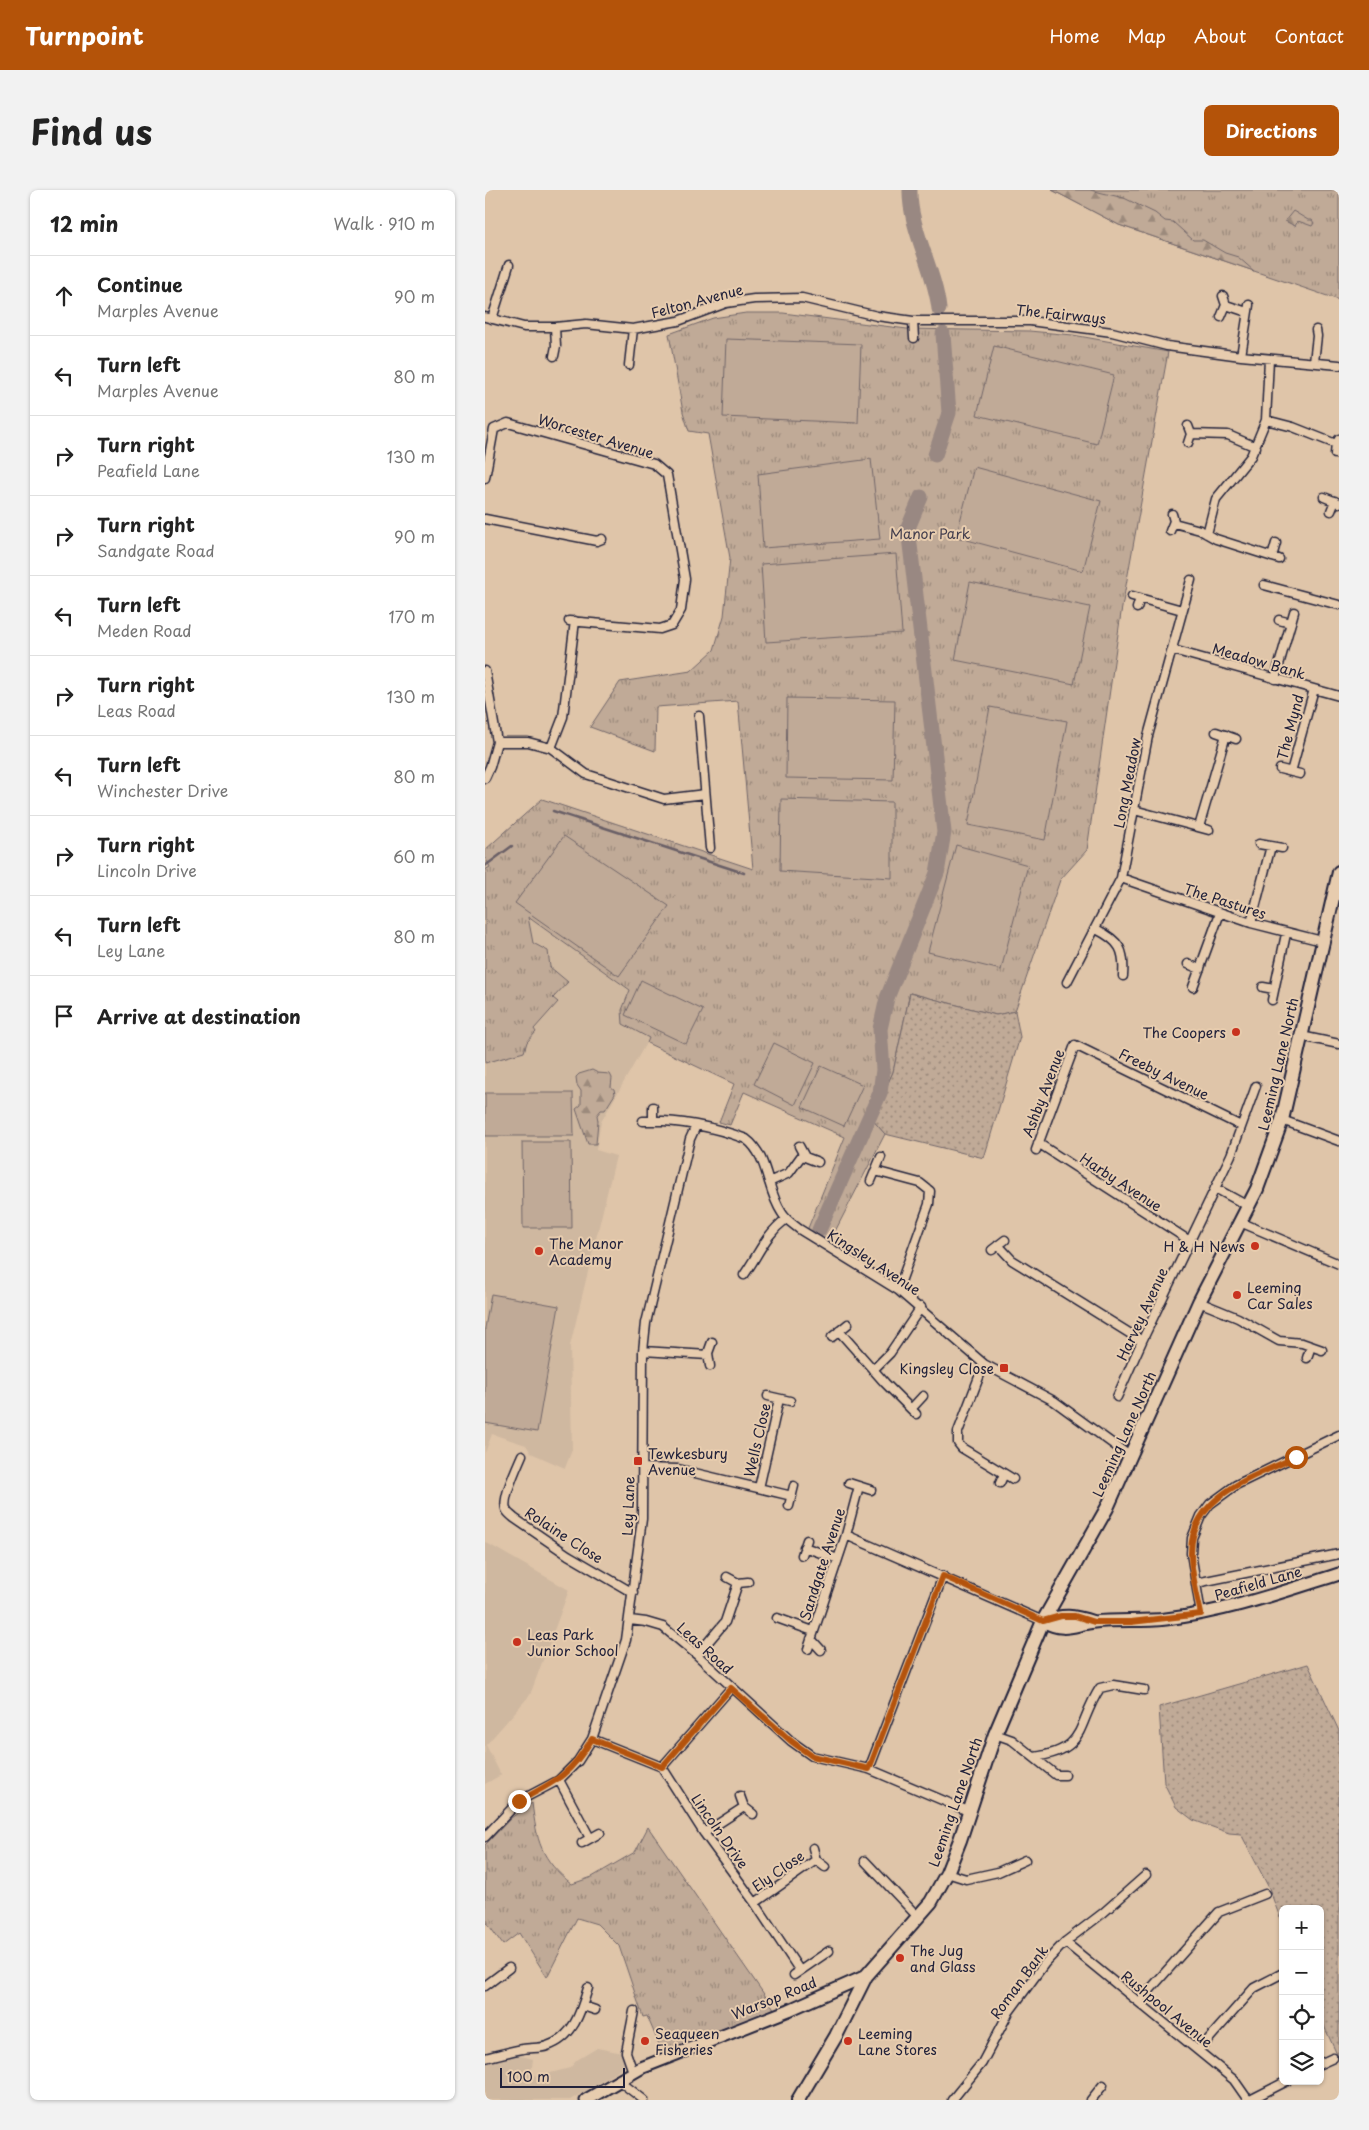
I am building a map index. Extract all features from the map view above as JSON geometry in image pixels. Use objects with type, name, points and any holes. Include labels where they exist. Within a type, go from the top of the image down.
[{"type":"highway","name":"Leeming Lane North","points":[[798,2100],[836,2036],[866,1976],[931,1902],[947,1873],[960,1840],[995,1734],[1043,1621],[1107,1508],[1199,1302],[1267,1165],[1282,1120],[1339,872]]},
{"type":"main road","name":"Peafield Lane","points":[[1043,1621],[1051,1626],[1065,1628],[1094,1622],[1165,1619],[1201,1614],[1251,1602],[1339,1574]]},
{"type":"main road","name":"Warsop Road","points":[[585,2100],[633,2072],[669,2056],[789,2010],[866,1976]]},
{"type":"street","name":"Felton Avenue","points":[[509,265],[489,318],[524,327],[586,324],[633,329],[678,321],[726,303],[784,297],[816,300],[877,316]]},
{"type":"street","points":[[1221,317],[1226,305],[1223,296]]},
{"type":"street","points":[[1226,305],[1248,309],[1241,356]]},
{"type":"street","name":"The Fairways","points":[[877,316],[913,321],[1030,321],[1112,332],[1167,346],[1241,356],[1339,365]]},
{"type":"street","points":[[913,321],[914,338]]},
{"type":"street","points":[[554,356],[556,346],[555,327]]},
{"type":"street","points":[[629,365],[633,329]]},
{"type":"street","points":[[1314,362],[1316,330]]},
{"type":"street","points":[[556,346],[565,347]]},
{"type":"street","points":[[1207,534],[1216,499],[1224,487],[1243,467],[1256,447],[1266,420],[1269,359]]},
{"type":"street","points":[[1266,420],[1337,441],[1335,454]]},
{"type":"street","name":"Worcester Avenue","points":[[485,478],[494,430],[508,423],[654,464],[667,475],[685,579],[681,610],[672,625],[660,629],[572,621],[563,717],[551,748]]},
{"type":"street","points":[[1187,443],[1191,434],[1188,426]]},
{"type":"street","points":[[1191,434],[1228,435],[1256,447]]},
{"type":"street","points":[[1324,497],[1337,502],[1331,510]]},
{"type":"street","points":[[1170,531],[1174,523],[1172,514]]},
{"type":"street","points":[[485,519],[597,540],[601,539]]},
{"type":"street","points":[[1174,523],[1275,558],[1276,543]]},
{"type":"street","name":"Long Meadow","points":[[1067,982],[1121,878],[1148,736],[1191,580]]},
{"type":"street","points":[[1264,585],[1339,605]]},
{"type":"street","points":[[1137,608],[1136,597],[1182,610]]},
{"type":"street","points":[[1275,679],[1294,612]]},
{"type":"street","points":[[1279,620],[1291,623]]},
{"type":"street","name":"Meadow Bank","points":[[1173,650],[1339,696]]},
{"type":"street","points":[[485,671],[497,742],[485,778]]},
{"type":"street","name":"The Mynd","points":[[1291,772],[1313,689]]},
{"type":"street","points":[[699,716],[710,848]]},
{"type":"street","points":[[1216,732],[1237,739]]},
{"type":"street","points":[[1199,827],[1226,735]]},
{"type":"street","points":[[497,742],[528,742],[551,748],[586,774],[664,799],[705,794]]},
{"type":"street","points":[[1280,769],[1300,774]]},
{"type":"street","points":[[1135,810],[1209,830]]},
{"type":"street","points":[[1259,844],[1282,848]]},
{"type":"street","points":[[1251,923],[1271,846]]},
{"type":"street","name":"The Pastures","points":[[1121,878],[1286,934],[1322,941]]},
{"type":"street","points":[[1193,987],[1220,913]]},
{"type":"street","points":[[1096,929],[1115,941],[1122,951],[1124,963],[1123,976]]},
{"type":"street","points":[[1272,1000],[1286,934]]},
{"type":"street","points":[[1188,964],[1200,969]]},
{"type":"street","points":[[1263,987],[1274,989]]},
{"type":"street","points":[[1301,1036],[1339,1044]]},
{"type":"street","name":"Freeby Avenue","points":[[1075,1045],[1241,1126]]},
{"type":"street","name":"Ashby Avenue","points":[[1037,1147],[1075,1045]]},
{"type":"street","name":"Harvey Avenue","points":[[1117,1397],[1215,1188],[1256,1086]]},
{"type":"street","points":[[653,1107],[653,1121]]},
{"type":"street","points":[[1282,1120],[1339,1141]]},
{"type":"street","name":"Kingsley Avenue","points":[[643,1122],[677,1122],[738,1136],[753,1144],[762,1162],[780,1211],[786,1219],[898,1290],[984,1364],[1054,1402],[1131,1457]]},
{"type":"street","name":"Ley Lane","points":[[485,1837],[519,1801],[559,1780],[578,1761],[592,1739],[627,1640],[642,1520],[643,1351],[646,1323],[690,1139],[695,1126]]},
{"type":"street","name":"Harby Avenue","points":[[1037,1147],[1190,1241]]},
{"type":"street","points":[[769,1182],[789,1173],[801,1151],[818,1162]]},
{"type":"street","points":[[871,1181],[881,1157]]},
{"type":"street","points":[[875,1171],[920,1183],[930,1191],[929,1204],[898,1290]]},
{"type":"street","points":[[1215,1188],[1248,1206]]},
{"type":"street","points":[[744,1275],[757,1256],[768,1234],[786,1219]]},
{"type":"street","points":[[1240,1222],[1339,1264]]},
{"type":"street","points":[[1005,1240],[995,1248],[1142,1341]]},
{"type":"street","points":[[1199,1302],[1238,1318],[1279,1341],[1295,1342],[1321,1350]]},
{"type":"street","points":[[873,1370],[890,1353],[921,1308]]},
{"type":"street","points":[[832,1337],[848,1324]]},
{"type":"street","points":[[839,1331],[873,1370],[914,1411],[923,1396]]},
{"type":"street","points":[[710,1366],[708,1354],[712,1342]]},
{"type":"street","points":[[1307,1358],[1311,1346]]},
{"type":"street","points":[[643,1351],[708,1354]]},
{"type":"street","points":[[984,1364],[958,1432],[958,1443],[962,1448],[1013,1479]]},
{"type":"street","name":"Wells Close","points":[[768,1396],[791,1401]]},
{"type":"street","name":"Wells Close","points":[[759,1488],[779,1399]]},
{"type":"street","points":[[1201,1614],[1191,1552],[1192,1538],[1201,1516],[1211,1504],[1236,1486],[1339,1435]]},
{"type":"street","name":"Rolaine Close","points":[[522,1455],[507,1494],[506,1511],[568,1555],[633,1593]]},
{"type":"street","points":[[642,1468],[677,1469],[792,1496]]},
{"type":"street","points":[[1000,1483],[1004,1474]]},
{"type":"street","points":[[849,1483],[871,1490]]},
{"type":"street","points":[[789,1506],[794,1486]]},
{"type":"street","name":"Sandgate Avenue","points":[[808,1649],[846,1535],[859,1486]]},
{"type":"street","points":[[846,1535],[1043,1621]]},
{"type":"street","points":[[804,1547],[838,1560]]},
{"type":"street","points":[[1195,1583],[1339,1554]]},
{"type":"street","points":[[869,1769],[943,1576]]},
{"type":"street","points":[[727,1577],[738,1583],[749,1582]]},
{"type":"street","points":[[697,1655],[725,1622],[738,1583]]},
{"type":"street","points":[[777,1618],[812,1635],[821,1650]]},
{"type":"street","name":"Leas Road","points":[[630,1620],[646,1622],[663,1628],[697,1655],[731,1688],[797,1746],[812,1756],[869,1769],[968,1811]]},
{"type":"street","points":[[1034,1757],[1058,1753],[1072,1742],[1100,1688],[1113,1685],[1144,1690]]},
{"type":"street","points":[[592,1739],[662,1767],[731,1688]]},
{"type":"street","points":[[995,1734],[1012,1740],[1056,1775],[1065,1775]]},
{"type":"street","name":"Lincoln Drive","points":[[662,1767],[704,1833],[755,1903],[797,1973],[829,1952]]},
{"type":"street","points":[[559,1780],[590,1838]]},
{"type":"street","points":[[740,1796],[744,1807],[753,1814]]},
{"type":"street","points":[[704,1833],[744,1807]]},
{"type":"street","points":[[582,1843],[600,1833]]},
{"type":"street","points":[[813,1848],[816,1860],[825,1867]]},
{"type":"street","name":"Ely Close","points":[[755,1903],[816,1860]]},
{"type":"street","points":[[947,1873],[966,1879],[998,1872],[1025,1860]]},
{"type":"street","points":[[865,1861],[918,1916]]},
{"type":"street","name":"Roman Bank","points":[[952,2100],[982,2062],[1009,2012],[1045,1963],[1065,1942],[1103,1914],[1146,1875]]},
{"type":"street","points":[[1139,2002],[1219,1912],[1265,1894]]},
{"type":"street","name":"Rushpool Avenue","points":[[1065,1942],[1234,2080],[1249,2100]]},
{"type":"street","points":[[485,1986],[509,1968]]},
{"type":"street","points":[[1199,2050],[1255,1988],[1279,1975]]},
{"type":"street","points":[[485,2058],[525,2048],[545,2047],[561,2040],[572,2028],[583,2006],[588,1988]]},
{"type":"street","points":[[583,2006],[595,2010]]},
{"type":"street","points":[[633,2072],[626,2052],[634,2011]]},
{"type":"street","points":[[1324,2062],[1333,2058]]},
{"type":"street","points":[[618,2080],[644,2100]]},
{"type":"street","points":[[1091,2100],[1103,2085]]},
{"type":"street","points":[[1249,2100],[1279,2085]]},
{"type":"shaded area","name":"The Manor Academy","points":[[485,857],[513,906],[630,990],[622,1010],[649,1038],[601,1122],[596,1150],[616,1156],[570,1346],[572,1450],[565,1468],[531,1453],[526,1445],[492,1434],[485,1453]]},
{"type":"shaded area","name":"Leas Park Junior School","points":[[485,1542],[569,1590],[530,1695],[486,1745],[501,1775],[485,1784]]},
{"type":"shaded area","points":[[597,2048],[623,2053],[628,2065],[570,2100],[485,2100],[485,2062],[518,2055],[533,2059],[531,2075],[539,2076],[570,2068],[577,2060]]},
{"type":"green space","points":[[1052,190],[1339,190],[1339,300],[1119,225]]},
{"type":"green space","points":[[1052,190],[1090,190],[1124,198],[1155,213],[1165,221],[1173,222],[1193,240],[1203,240],[1225,253],[1238,257],[1254,271],[1119,225]]},
{"type":"green space","points":[[1293,211],[1308,220],[1312,220],[1314,223],[1312,226],[1298,221],[1295,226],[1285,221]]},
{"type":"green space","name":"Manor Park","points":[[746,313],[783,313],[907,329],[1029,331],[1073,335],[1168,352],[1121,613],[1087,850],[1060,880],[1015,1011],[996,1015],[910,993],[893,1072],[872,1119],[885,1134],[827,1247],[806,1233],[845,1137],[744,1092],[730,1125],[719,1122],[734,1084],[647,1043],[649,1038],[623,1024],[622,1010],[630,990],[528,917],[533,943],[548,951],[550,967],[568,982],[553,998],[558,1002],[534,1029],[536,1032],[527,1042],[524,1052],[485,1063],[485,870],[490,867],[485,857],[485,850],[542,799],[753,869],[738,701],[656,707],[655,751],[590,727],[620,682],[691,671],[714,650],[724,616],[730,558],[708,434],[689,431],[683,412],[669,334],[713,318]]},
{"type":"green space","points":[[726,339],[861,344],[858,423],[723,417]]},
{"type":"green space","points":[[994,346],[1114,375],[1097,444],[977,415]]},
{"type":"green space","points":[[871,459],[880,539],[763,548],[758,474]]},
{"type":"green space","points":[[974,467],[1101,501],[1083,571],[956,537]]},
{"type":"green space","points":[[896,554],[902,633],[766,642],[761,564]]},
{"type":"green space","points":[[970,582],[1090,607],[1074,684],[955,660]]},
{"type":"green space","points":[[787,698],[895,700],[893,780],[786,778]]},
{"type":"green space","points":[[990,707],[1067,721],[1045,840],[968,825]]},
{"type":"green space","points":[[781,799],[892,802],[892,878],[780,871]]},
{"type":"green space","points":[[564,836],[669,906],[619,976],[515,903]]},
{"type":"green space","points":[[956,845],[1028,865],[1001,970],[928,952]]},
{"type":"green space","points":[[641,980],[703,1010],[686,1044],[625,1015]]},
{"type":"green space","points":[[910,993],[996,1015],[1015,1011],[1020,1037],[984,1158],[885,1134],[872,1119],[893,1072]]},
{"type":"green space","points":[[774,1043],[815,1063],[795,1105],[754,1084]]},
{"type":"green space","points":[[821,1066],[863,1085],[844,1126],[802,1107]]},
{"type":"green space","points":[[592,1070],[598,1073],[610,1074],[612,1078],[611,1087],[614,1089],[615,1094],[605,1110],[601,1110],[597,1115],[596,1144],[588,1144],[576,1109],[581,1105],[581,1091],[577,1085],[576,1077],[579,1074]]},
{"type":"green space","points":[[485,1093],[573,1093],[574,1136],[485,1136]]},
{"type":"green space","points":[[522,1142],[571,1142],[572,1228],[523,1228]]},
{"type":"green space","points":[[491,1294],[559,1306],[537,1432],[485,1423],[485,1328]]},
{"type":"green space","points":[[1308,1664],[1339,1731],[1339,2059],[1324,2026],[1324,1905],[1279,1905],[1279,1915],[1269,1888],[1241,1834],[1229,1833],[1193,1820],[1176,1807],[1164,1783],[1159,1707]]},
{"type":"green space","points":[[532,1803],[538,1839],[542,1848],[553,1866],[572,1884],[592,1877],[635,1852],[648,1827],[775,2010],[662,2051],[647,2016],[643,2017],[619,1946],[597,1924],[577,1918],[547,1977],[519,1933],[503,1945],[485,1920],[485,1845],[511,1818]]},
{"type":"waterway","points":[[910,190],[914,219],[933,279],[939,309]]},
{"type":"waterway","points":[[935,455],[949,413],[943,334]]},
{"type":"waterway","points":[[819,1230],[880,1093],[883,1070],[880,1029],[887,998],[937,873],[944,832],[908,528],[921,497]]},
{"type":"waterway","points":[[553,811],[744,873]]},
{"type":"waterway","points":[[485,866],[512,846]]},
{"type":"place","name":"The Coopers","points":[[1236,1032]]},
{"type":"place","name":"H & H News","points":[[1255,1246]]},
{"type":"place","name":"The Manor Academy","points":[[539,1251]]},
{"type":"place","name":"Leeming Car Sales","points":[[1237,1295]]},
{"type":"place","name":"Kingsley Close","points":[[1004,1368]]},
{"type":"place","name":"Tewkesbury Avenue","points":[[638,1461]]},
{"type":"place","name":"Leas Park Junior School","points":[[517,1642]]},
{"type":"place","name":"The Jug and Glass","points":[[900,1958]]},
{"type":"place","name":"Seaqueen Fisheries","points":[[645,2041]]},
{"type":"place","name":"Leeming Lane Stores","points":[[848,2041]]},
{"type":"route","points":[[519,1801],[559,1780],[578,1761],[592,1739],[662,1767],[731,1688],[803,1751],[820,1759],[869,1769],[943,1576],[1043,1621],[1061,1616],[1075,1616],[1094,1622],[1131,1622],[1201,1614],[1191,1552],[1192,1538],[1201,1516],[1222,1494],[1296,1457]]}]
